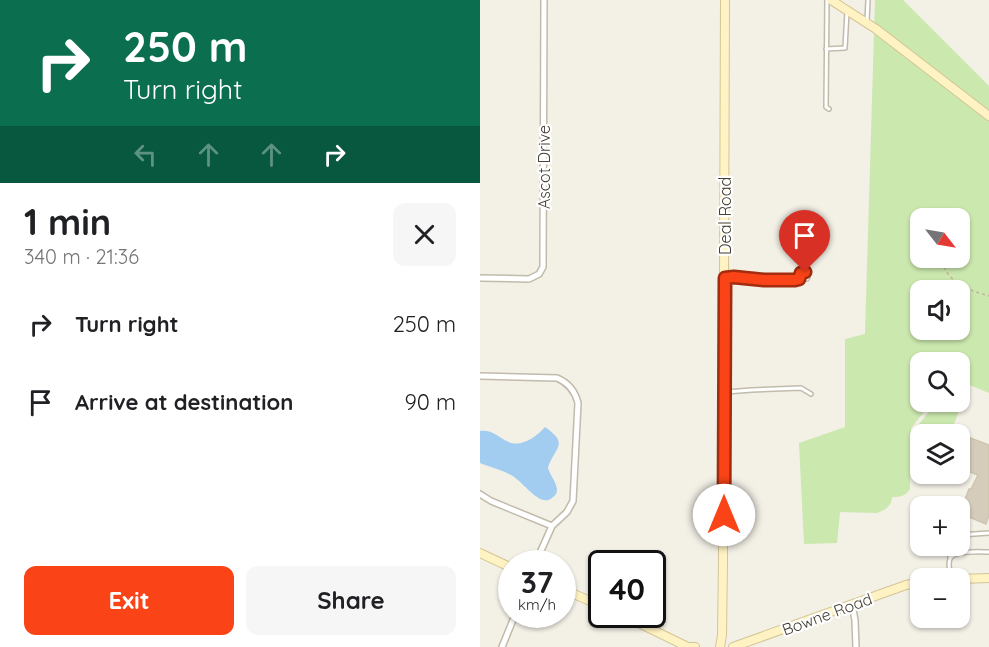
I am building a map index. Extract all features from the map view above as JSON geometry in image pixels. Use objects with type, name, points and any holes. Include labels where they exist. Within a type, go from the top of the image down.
[{"type":"street","name":"Ascot Drive","points":[[480,278],[530,279],[539,274],[543,267],[544,0]]},
{"type":"street","name":"Deal Road","points":[[720,647],[723,571],[725,0]]},
{"type":"street","points":[[829,0],[848,10],[917,59],[989,116]]},
{"type":"street","points":[[480,376],[557,378],[575,393],[578,403],[573,501],[567,512],[552,526],[541,550]]},
{"type":"street","points":[[480,494],[491,501],[552,526]]},
{"type":"street","points":[[480,553],[498,561]]},
{"type":"street","points":[[970,579],[989,578]]},
{"type":"street","name":"Bowne Road","points":[[733,647],[910,584]]},
{"type":"street","points":[[852,605],[856,647]]},
{"type":"street","points":[[502,647],[509,628]]},
{"type":"street","points":[[649,628],[688,647],[695,647]]},
{"type":"lane","points":[[829,0],[826,49],[826,107],[829,109]]},
{"type":"lane","points":[[867,23],[868,0]]},
{"type":"lane","points":[[826,49],[845,48],[848,10]]},
{"type":"lane","points":[[725,278],[799,279]]},
{"type":"lane","points":[[724,393],[801,388],[811,394]]},
{"type":"lane","points":[[970,534],[989,533]]},
{"type":"lane","points":[[950,568],[950,559],[959,553],[989,552]]},
{"type":"path","points":[[944,268],[954,281],[970,290],[989,296]]},
{"type":"green space","points":[[875,0],[903,0],[989,86],[989,393],[970,385],[970,352],[910,352],[910,412],[924,412],[914,424],[910,424],[910,489],[902,496],[892,497],[888,507],[877,513],[840,512],[837,543],[804,544],[799,443],[845,427],[845,339],[865,334]]},
{"type":"green space","points":[[929,412],[959,412],[954,424],[919,424]]},
{"type":"water","points":[[545,427],[557,437],[559,442],[548,467],[557,492],[548,500],[543,500],[532,493],[511,475],[480,463],[480,431],[489,431],[516,444],[530,439]]},
{"type":"building","points":[[970,438],[989,445],[989,515],[986,524],[970,517],[970,496],[966,496],[978,475],[970,472]]},
{"type":"route","points":[[724,515],[725,278],[795,280],[805,272]]}]
